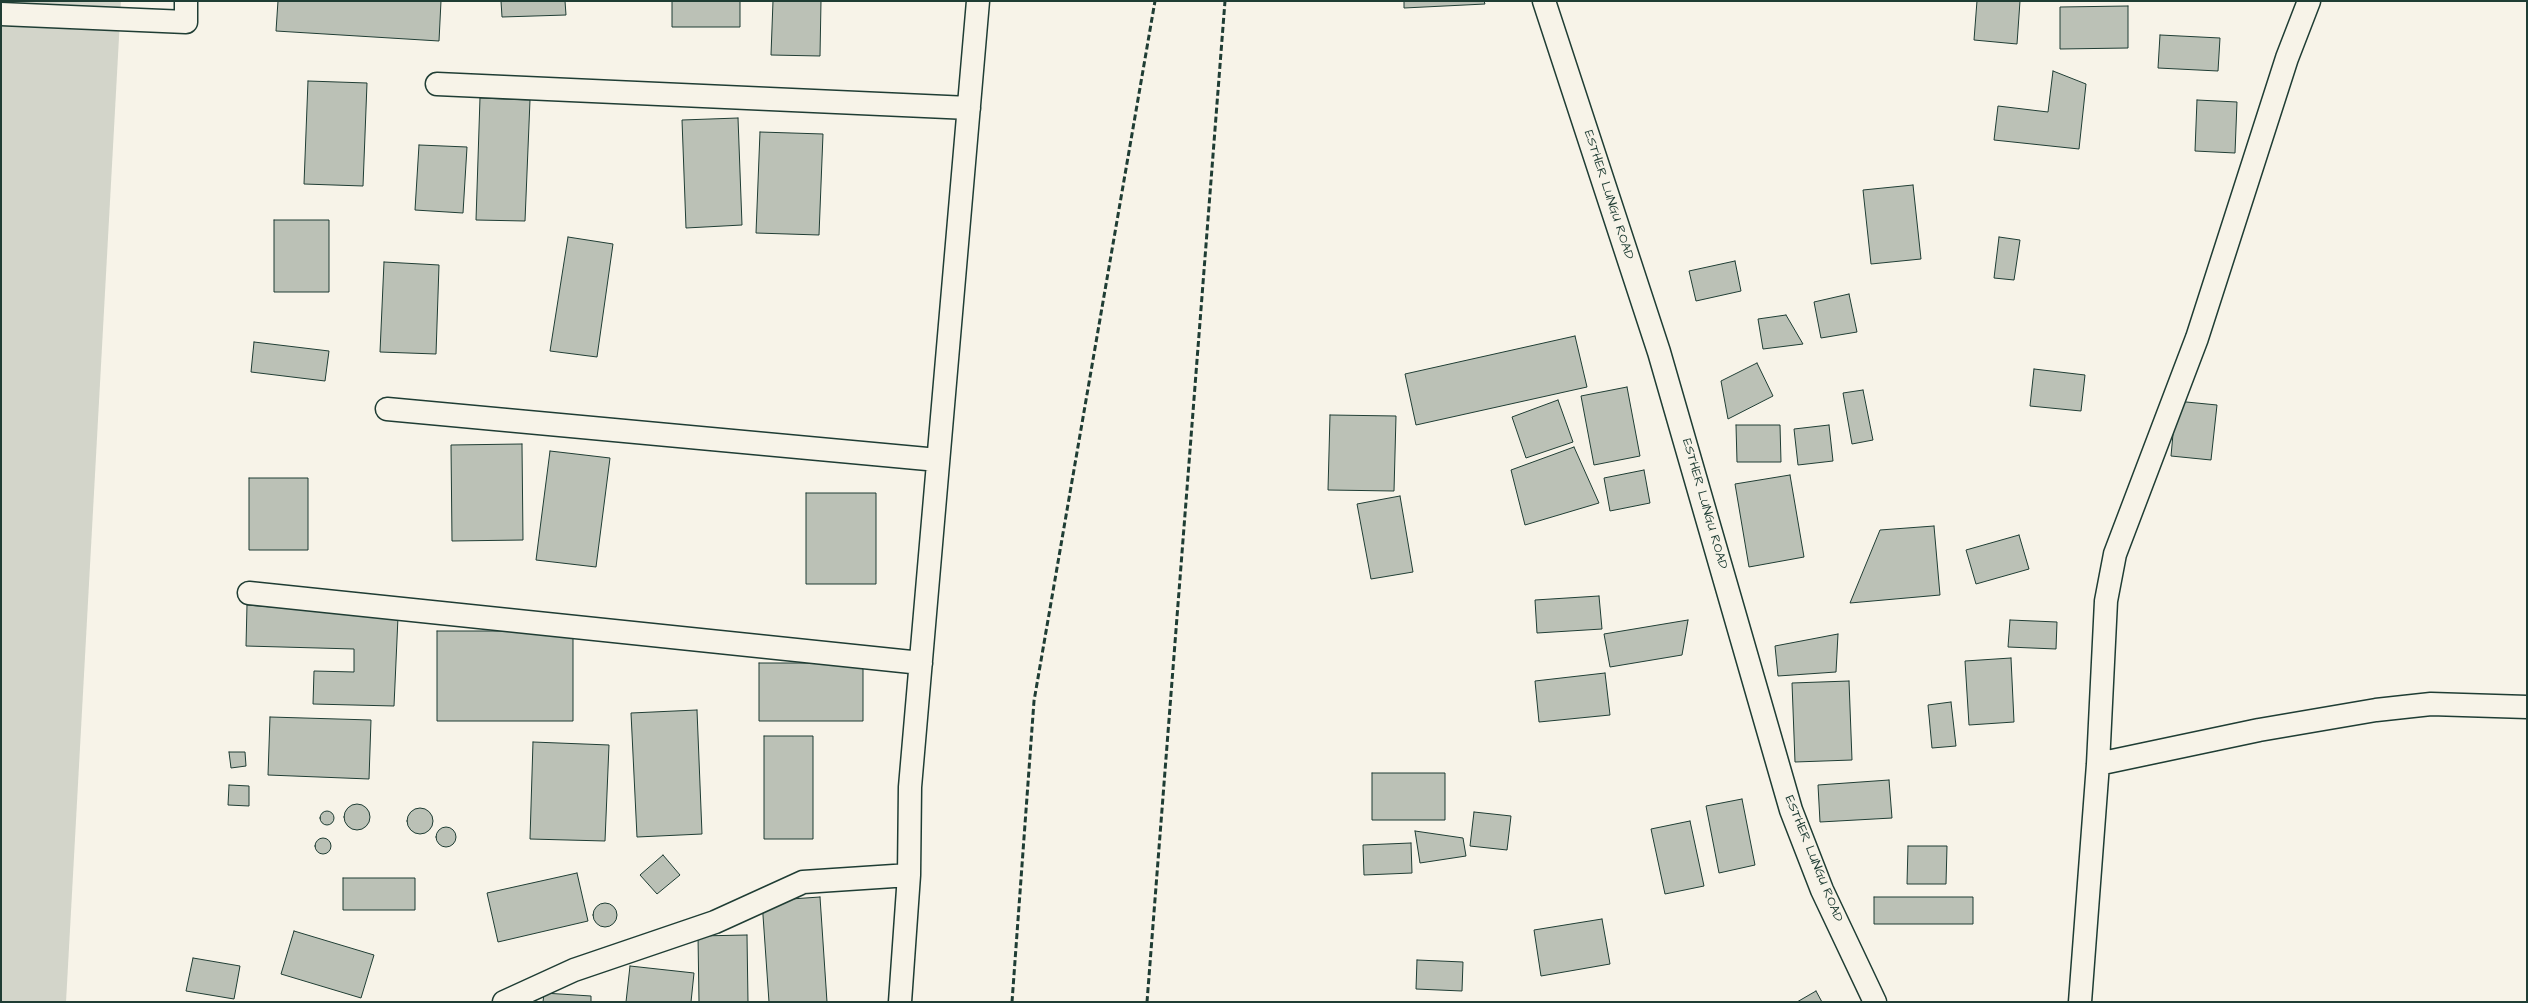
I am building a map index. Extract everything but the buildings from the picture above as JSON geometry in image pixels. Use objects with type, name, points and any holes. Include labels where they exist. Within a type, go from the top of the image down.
[{"type":"street","points":[[1,14],[186,22],[186,1]]},
{"type":"street","points":[[900,1002],[909,875],[910,788],[978,1]]},
{"type":"street","name":"ESTHER LUNGU ROAD","points":[[1544,1],[1659,352],[1791,810],[1822,890],[1875,1002]]},
{"type":"street","points":[[2080,1002],[2098,764],[2106,601],[2115,554],[2197,338],[2287,58],[2309,1]]},
{"type":"street","points":[[437,84],[969,108]]},
{"type":"street","points":[[387,409],[938,460]]},
{"type":"street","points":[[249,593],[921,662]]},
{"type":"street","points":[[2098,764],[2259,730],[2376,710],[2430,704],[2527,707]]},
{"type":"street","points":[[504,1002],[574,970],[715,922],[803,882],[909,875]]},
{"type":"shaded area","points":[[1,1],[121,1],[66,1002],[1,1002]]},
{"type":"railway","points":[[1012,1002],[1034,701],[1155,1]]},
{"type":"railway","points":[[1147,1002],[1225,1]]}]
